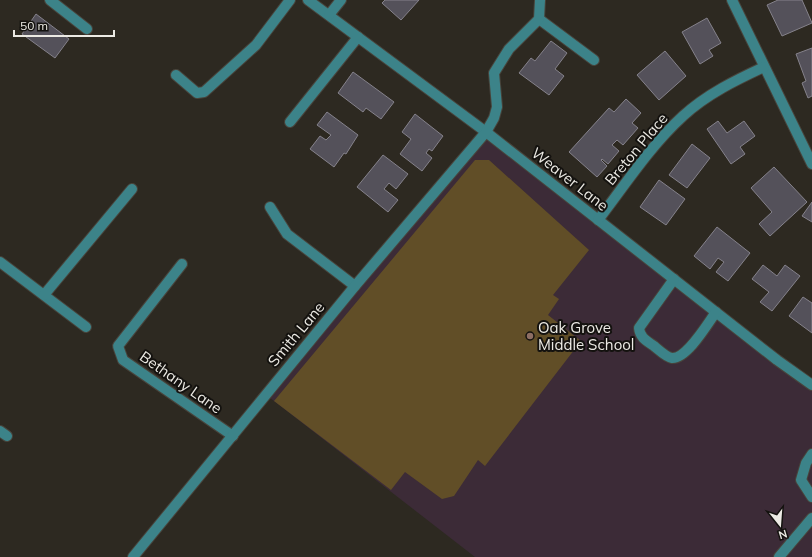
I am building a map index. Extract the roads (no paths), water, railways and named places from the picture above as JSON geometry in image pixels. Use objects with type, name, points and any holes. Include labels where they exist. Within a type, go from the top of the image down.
[{"type":"street","points":[[50,0],[86,29]]},
{"type":"street","points":[[176,75],[197,93],[204,92],[256,45],[290,0]]},
{"type":"street","name":"Weaver Lane","points":[[308,0],[486,132],[777,360],[812,384]]},
{"type":"street","points":[[329,15],[341,0]]},
{"type":"street","points":[[540,0],[539,19],[594,60]]},
{"type":"street","points":[[732,0],[812,164]]},
{"type":"street","name":"Smith Lane","points":[[133,557],[233,436],[265,394],[486,132],[494,118],[497,106],[494,73],[509,49],[539,19]]},
{"type":"street","points":[[290,122],[358,37]]},
{"type":"street","name":"Breton Place","points":[[598,220],[656,144],[684,115],[712,94],[736,80],[764,67]]},
{"type":"street","points":[[44,295],[132,189]]},
{"type":"street","points":[[270,207],[287,234],[355,286]]},
{"type":"street","points":[[0,262],[86,327]]},
{"type":"street","name":"Bethany Lane","points":[[182,264],[118,346],[123,360],[233,436]]},
{"type":"street","points":[[674,279],[639,328],[640,334],[643,338],[671,358],[676,357],[684,353],[692,345],[716,312]]},
{"type":"street","points":[[812,454],[806,463],[801,480],[812,497]]},
{"type":"street","points":[[779,557],[812,518]]},
{"type":"place","name":"Oak Grove Middle School","points":[[530,336]]}]
